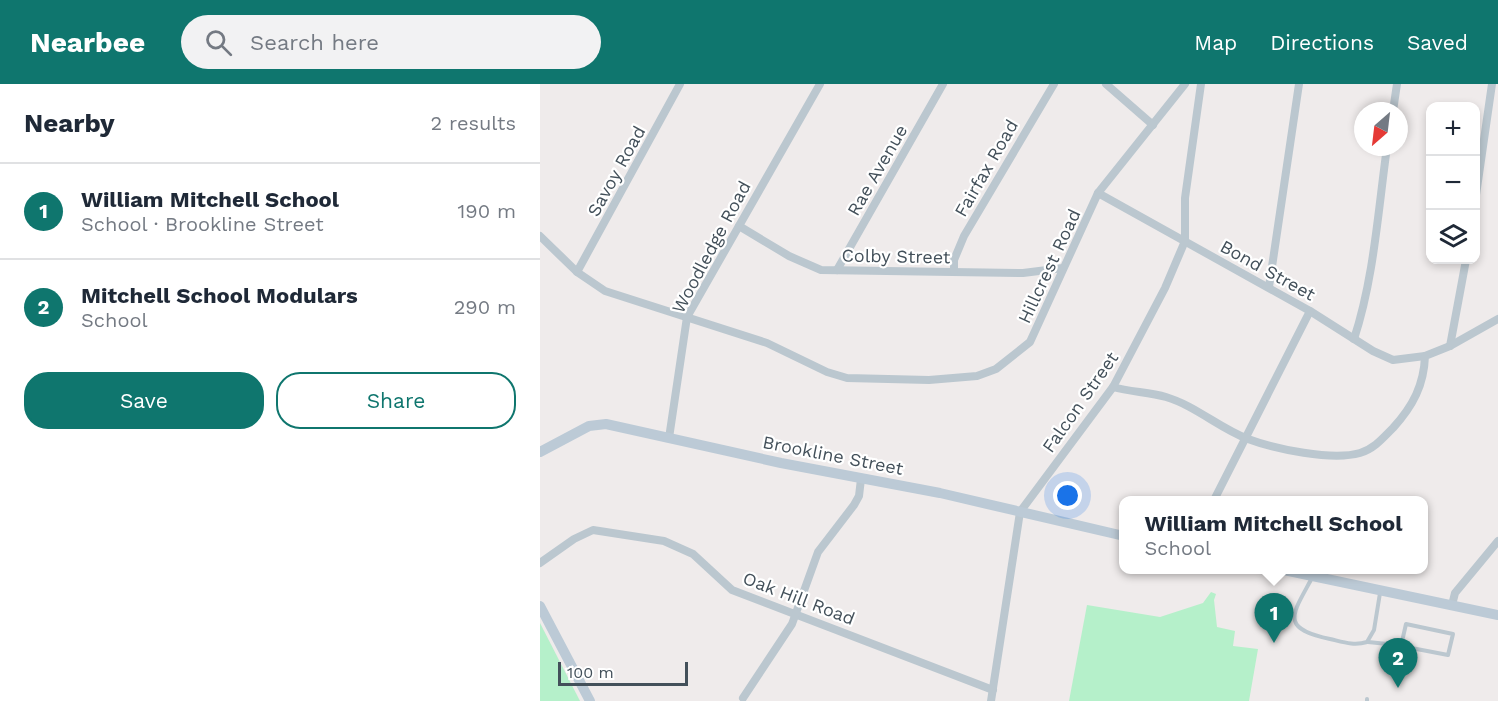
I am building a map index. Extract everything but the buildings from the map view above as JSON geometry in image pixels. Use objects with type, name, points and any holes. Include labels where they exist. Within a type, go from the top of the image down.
[{"type":"street","name":"Savoy Road","points":[[577,272],[680,84]]},
{"type":"street","name":"Woodledge Road","points":[[669,438],[687,317],[820,84]]},
{"type":"street","name":"Rae Avenue","points":[[837,270],[943,84]]},
{"type":"street","name":"Fairfax Road","points":[[954,271],[954,260],[964,236],[1054,84]]},
{"type":"street","points":[[1106,84],[1153,125]]},
{"type":"street","name":"Hillcrest Road","points":[[540,236],[577,272],[605,291],[767,343],[827,372],[847,378],[929,380],[977,376],[996,369],[1030,342],[1098,193],[1185,84]]},
{"type":"street","name":"Falcon Street","points":[[991,701],[1020,512],[1113,387],[1165,288],[1185,241],[1185,198],[1201,84]]},
{"type":"street","points":[[1269,287],[1299,84]]},
{"type":"street","points":[[1394,102],[1397,84]]},
{"type":"street","points":[[1480,167],[1492,84]]},
{"type":"street","points":[[1353,339],[1360,319],[1372,258],[1386,156]]},
{"type":"street","name":"Bond Street","points":[[1098,193],[1269,287],[1353,339],[1393,360],[1425,356],[1450,346],[1498,319]]},
{"type":"street","name":"Colby Street","points":[[740,226],[789,256],[821,270],[1023,273],[1063,268]]},
{"type":"street","points":[[1450,346],[1465,264]]},
{"type":"street","points":[[1217,496],[1310,311]]},
{"type":"street","points":[[1113,387],[1134,393],[1165,397],[1193,408],[1247,438],[1293,450],[1333,455],[1360,453],[1379,443],[1399,422],[1424,378],[1425,356]]},
{"type":"street","name":"Brookline Street","points":[[540,452],[589,426],[606,424],[861,479],[940,493],[1119,535]]},
{"type":"street","points":[[742,699],[778,647],[797,613],[818,552],[854,505],[859,496],[861,479]]},
{"type":"street","name":"Oak Hill Road","points":[[540,563],[574,539],[593,530],[664,541],[693,554],[732,590],[993,690]]},
{"type":"street","points":[[1452,605],[1455,593],[1498,541]]},
{"type":"street","points":[[1303,574],[1498,615]]},
{"type":"street","points":[[540,606],[590,701]]},
{"type":"lane","points":[[1313,576],[1297,607],[1296,626],[1305,634],[1357,645],[1367,642],[1448,655],[1452,634],[1406,624],[1401,646]]},
{"type":"lane","points":[[1367,642],[1374,630],[1381,590]]},
{"type":"green space","points":[[1211,592],[1216,594],[1214,600],[1217,627],[1235,631],[1233,646],[1258,649],[1249,701],[1069,701],[1087,605],[1160,617],[1203,603]]},
{"type":"green space","points":[[540,623],[580,701],[540,701]]},
{"type":"place","name":"William Mitchell School","points":[[1274,643]]},
{"type":"place","name":"Mitchell School Modulars","points":[[1398,688]]}]
